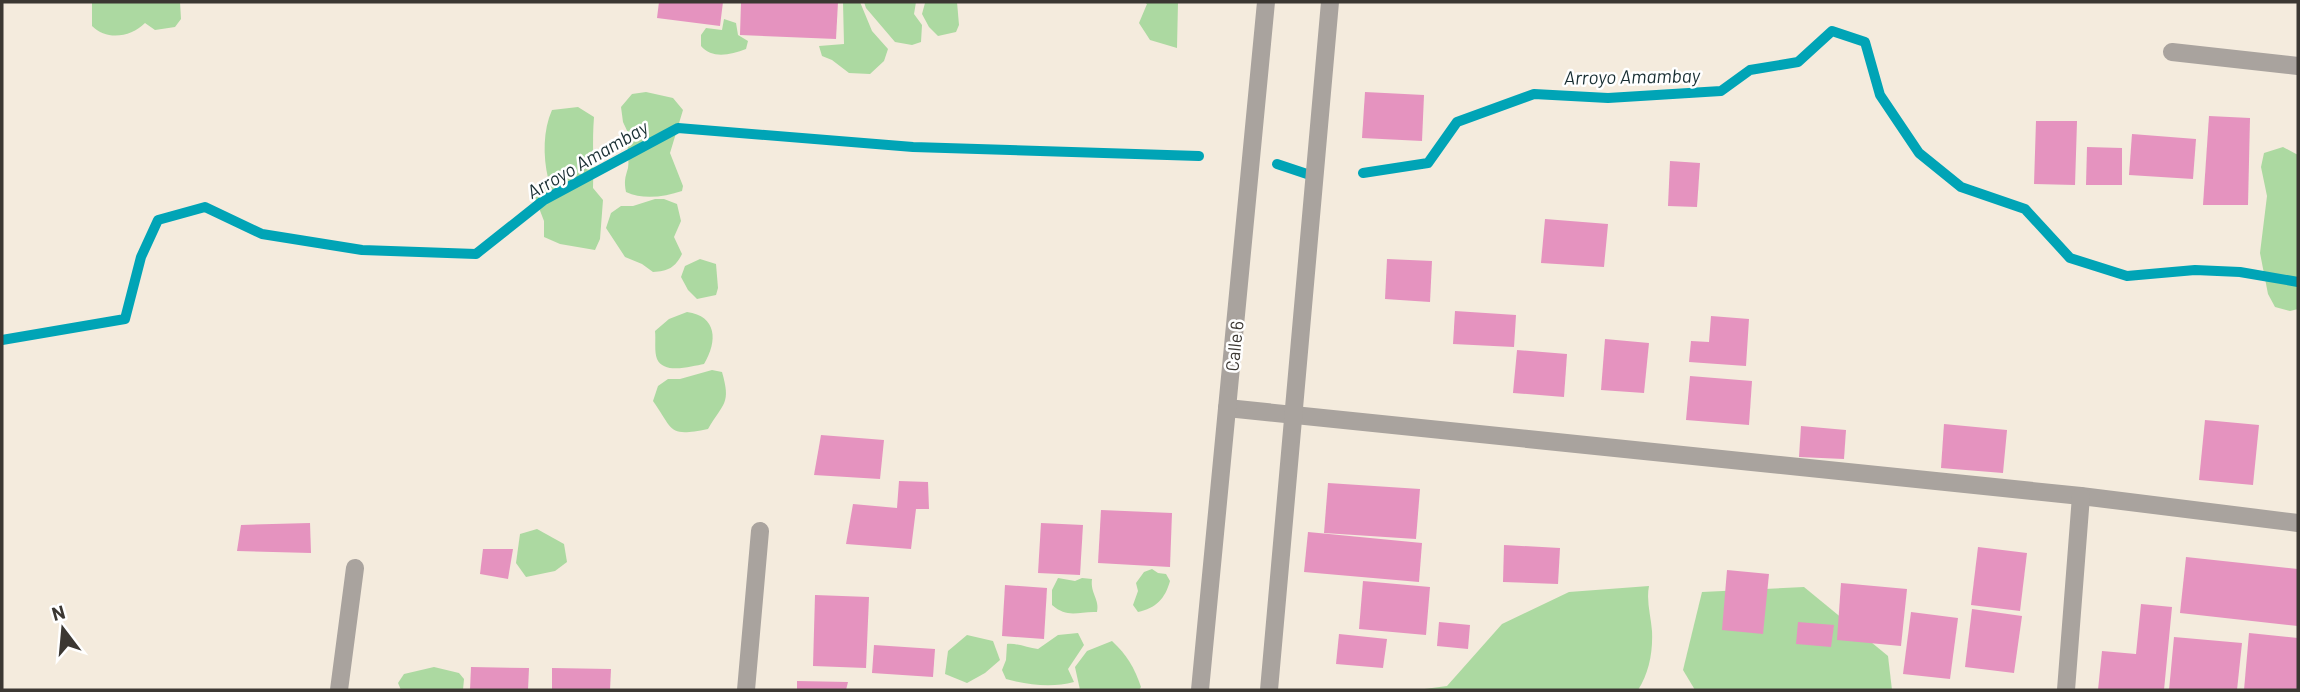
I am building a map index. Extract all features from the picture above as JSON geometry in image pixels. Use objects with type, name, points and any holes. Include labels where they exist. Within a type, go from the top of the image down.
[{"type":"street","name":"Calle 6","points":[[1200,690],[1266,2]]},
{"type":"street","points":[[1269,690],[1330,2]]},
{"type":"street","points":[[2172,52],[2298,66]]},
{"type":"street","points":[[1227,408],[2081,496],[2298,523]]},
{"type":"street","points":[[2066,690],[2081,496]]},
{"type":"street","points":[[746,690],[761,531]]},
{"type":"street","points":[[339,690],[355,568]]},
{"type":"green space","points":[[92,2],[180,2],[181,19],[175,27],[155,30],[145,23],[126,34],[105,34],[92,26]]},
{"type":"green space","points":[[843,2],[860,2],[872,31],[888,49],[884,61],[870,74],[849,73],[822,56],[819,46],[844,44]]},
{"type":"green space","points":[[864,2],[916,2],[914,14],[922,25],[921,42],[912,45],[895,42]]},
{"type":"green space","points":[[957,2],[959,25],[956,32],[938,36],[929,27],[922,14],[925,3]]},
{"type":"green space","points":[[1144,2],[1178,2],[1177,48],[1150,40],[1139,23],[1147,4]]},
{"type":"green space","points":[[724,19],[736,23],[738,35],[748,41],[746,49],[716,54],[701,46],[701,35],[706,28],[722,30]]},
{"type":"green space","points":[[646,92],[673,98],[683,110],[670,153],[683,186],[682,191],[654,197],[626,192],[630,137],[623,122],[621,107],[632,94]]},
{"type":"green space","points":[[578,107],[594,117],[593,188],[603,200],[600,239],[595,250],[560,244],[544,237],[544,221],[534,195],[548,178],[545,143],[552,110]]},
{"type":"green space","points":[[2283,147],[2298,155],[2298,309],[2290,311],[2275,307],[2268,294],[2260,253],[2267,196],[2261,167],[2264,153]]},
{"type":"green space","points":[[655,199],[677,204],[681,221],[674,237],[682,254],[670,268],[653,272],[625,257],[606,228],[611,213],[621,206],[633,206]]},
{"type":"green space","points":[[700,259],[716,264],[718,288],[716,295],[697,299],[681,277],[685,266]]},
{"type":"green space","points":[[687,312],[697,314],[709,324],[713,338],[709,355],[704,364],[666,367],[656,356],[655,331],[669,319]]},
{"type":"green space","points":[[712,370],[722,372],[726,397],[722,408],[708,429],[679,432],[673,429],[653,401],[658,386],[668,379],[680,379]]},
{"type":"green space","points":[[537,529],[564,544],[567,562],[555,571],[526,577],[516,563],[520,534]]},
{"type":"green space","points":[[1152,569],[1166,574],[1170,581],[1159,602],[1138,612],[1133,605],[1138,591],[1136,583],[1144,572]]},
{"type":"green space","points":[[1058,578],[1075,581],[1082,578],[1092,579],[1097,612],[1069,613],[1052,605],[1052,590]]},
{"type":"green space","points":[[1649,586],[1652,647],[1648,669],[1638,690],[1417,690],[1447,686],[1502,624],[1569,592]]},
{"type":"green space","points":[[1804,587],[1888,656],[1892,690],[1695,690],[1683,670],[1702,592]]},
{"type":"green space","points":[[1078,633],[1084,645],[1068,669],[1074,682],[1040,685],[1006,679],[1002,670],[1007,644],[1038,649],[1058,635]]},
{"type":"green space","points":[[967,635],[993,641],[1000,660],[967,683],[945,674],[948,651]]},
{"type":"green space","points":[[1112,641],[1130,662],[1141,687],[1139,690],[1080,690],[1075,667],[1087,651]]},
{"type":"green space","points":[[434,667],[459,673],[464,679],[463,690],[401,690],[398,683],[404,674]]},
{"type":"building","points":[[659,2],[723,2],[720,26],[657,18]]},
{"type":"building","points":[[741,2],[838,2],[836,39],[740,35]]},
{"type":"building","points":[[1365,92],[1424,95],[1422,141],[1362,138]]},
{"type":"building","points":[[2209,116],[2250,118],[2248,205],[2203,205]]},
{"type":"building","points":[[2036,121],[2077,121],[2075,185],[2034,184]]},
{"type":"building","points":[[2132,134],[2196,139],[2193,179],[2129,175]]},
{"type":"building","points":[[2087,147],[2122,148],[2122,185],[2086,185]]},
{"type":"building","points":[[1670,161],[1700,163],[1697,207],[1668,206]]},
{"type":"building","points":[[1545,219],[1608,224],[1604,267],[1541,263]]},
{"type":"building","points":[[1387,259],[1432,261],[1430,302],[1385,299]]},
{"type":"building","points":[[1455,311],[1516,315],[1514,347],[1453,344]]},
{"type":"building","points":[[1711,316],[1749,319],[1746,366],[1689,362],[1691,341],[1709,342]]},
{"type":"building","points":[[1605,339],[1649,343],[1644,393],[1601,390]]},
{"type":"building","points":[[1517,350],[1567,354],[1564,397],[1513,393]]},
{"type":"building","points":[[1690,376],[1752,381],[1749,425],[1686,420]]},
{"type":"building","points":[[2205,420],[2259,425],[2253,485],[2199,480]]},
{"type":"building","points":[[1944,424],[2007,430],[2003,473],[1941,468]]},
{"type":"building","points":[[1801,426],[1846,430],[1844,459],[1799,457]]},
{"type":"building","points":[[821,435],[884,440],[880,479],[814,475]]},
{"type":"building","points":[[899,481],[928,482],[929,509],[916,509],[911,549],[846,544],[853,504],[897,508]]},
{"type":"building","points":[[1328,483],[1420,489],[1416,539],[1324,533]]},
{"type":"building","points":[[1101,510],[1172,513],[1170,567],[1098,563]]},
{"type":"building","points":[[310,523],[311,553],[237,551],[241,525]]},
{"type":"building","points":[[1041,523],[1083,525],[1080,575],[1038,573]]},
{"type":"building","points":[[1308,532],[1422,543],[1419,582],[1304,572]]},
{"type":"building","points":[[1504,545],[1560,548],[1558,584],[1503,582]]},
{"type":"building","points":[[1978,547],[2027,553],[2020,611],[1971,605]]},
{"type":"building","points":[[483,549],[513,549],[508,579],[480,574]]},
{"type":"building","points":[[2186,557],[2298,569],[2298,626],[2180,613]]},
{"type":"building","points":[[1727,570],[1769,574],[1763,634],[1722,630]]},
{"type":"building","points":[[1363,581],[1430,587],[1426,635],[1359,629]]},
{"type":"building","points":[[1841,583],[1907,589],[1901,646],[1837,640]]},
{"type":"building","points":[[1005,585],[1047,588],[1044,639],[1002,636]]},
{"type":"building","points":[[815,595],[869,597],[866,668],[813,666]]},
{"type":"building","points":[[2141,604],[2172,607],[2164,690],[2098,690],[2102,651],[2136,654]]},
{"type":"building","points":[[1972,609],[2022,616],[2014,673],[1965,667]]},
{"type":"building","points":[[1911,612],[1958,618],[1950,679],[1903,674]]},
{"type":"building","points":[[1439,622],[1470,625],[1468,649],[1437,646]]},
{"type":"building","points":[[1798,622],[1834,625],[1831,647],[1796,644]]},
{"type":"building","points":[[2249,633],[2298,638],[2298,690],[2244,690]]},
{"type":"building","points":[[1339,634],[1387,639],[1383,668],[1336,664]]},
{"type":"building","points":[[2174,637],[2242,643],[2237,690],[2169,690]]},
{"type":"building","points":[[874,645],[935,649],[933,677],[872,673]]},
{"type":"building","points":[[471,667],[529,668],[528,690],[470,690]]},
{"type":"building","points":[[552,668],[611,669],[610,690],[552,690]]},
{"type":"building","points":[[797,681],[848,682],[846,690],[797,690]]},
{"type":"waterway","name":"Arroyo Amambay","points":[[1363,173],[1428,163],[1457,122],[1534,94],[1608,98],[1721,91],[1750,70],[1798,62],[1832,31],[1865,42],[1880,95],[1919,153],[1961,187],[2025,209],[2070,258],[2127,276],[2195,270],[2240,272],[2298,282]]},
{"type":"waterway","name":"Arroyo Amambay","points":[[2,340],[125,319],[141,257],[158,220],[205,207],[262,234],[362,250],[476,254],[544,200],[678,128],[913,147],[1199,156]]},
{"type":"waterway","name":"Arroyo Amambay","points":[[1277,164],[1307,174]]}]
